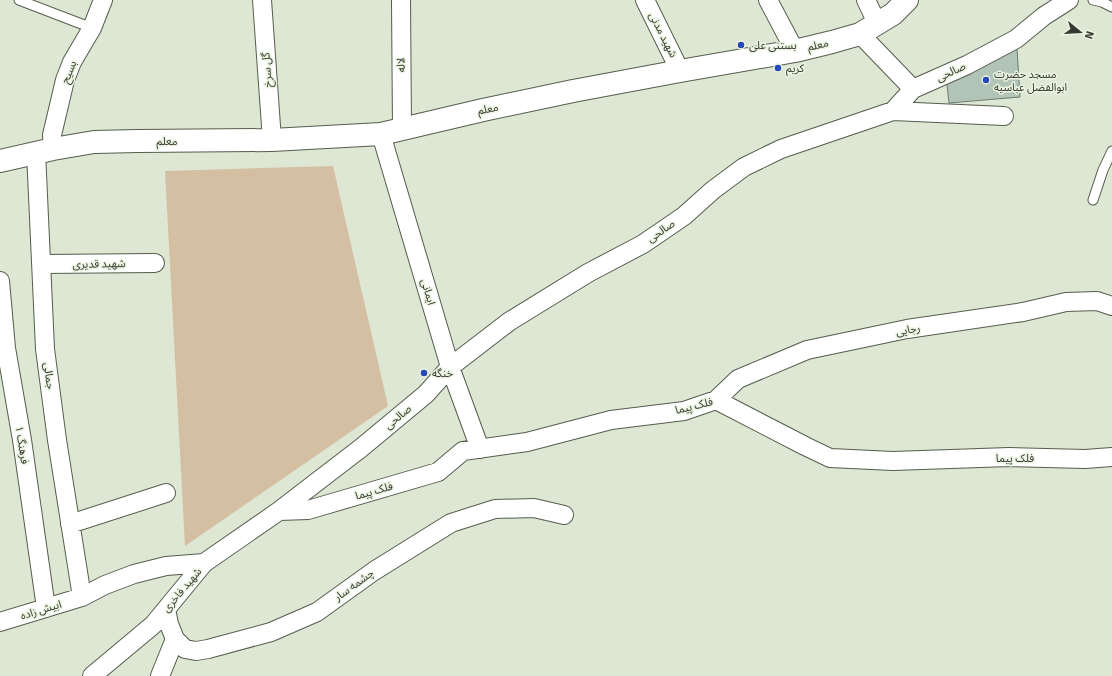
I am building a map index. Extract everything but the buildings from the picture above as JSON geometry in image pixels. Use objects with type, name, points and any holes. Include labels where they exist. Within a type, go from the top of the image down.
[{"type":"main road","name":"معلم","points":[[0,161],[45,150],[94,142],[138,140],[272,140],[381,134],[483,110],[680,71],[795,51],[832,42],[868,28],[893,14],[907,0]]},
{"type":"street","name":"بسیح","points":[[45,150],[52,135],[65,80],[72,62],[92,28],[103,0]]},
{"type":"street","name":"گل سرخ","points":[[262,0],[272,140]]},
{"type":"street","name":"لاله","points":[[401,0],[402,129]]},
{"type":"street","name":"شهید مدنی","points":[[645,0],[680,71]]},
{"type":"street","points":[[768,0],[795,51]]},
{"type":"street","points":[[866,0],[868,28],[913,90]]},
{"type":"street","name":"صالحی","points":[[279,511],[361,448],[426,394],[450,367],[510,321],[588,273],[643,244],[684,216],[713,190],[744,167],[781,149],[893,111],[913,90],[967,66],[1016,39],[1044,16],[1069,0]]},
{"type":"street","points":[[893,111],[1004,116]]},
{"type":"street","name":"ایمانی","points":[[381,134],[450,367],[480,449]]},
{"type":"street","name":"جمالی","points":[[45,150],[42,264],[46,349],[57,440],[82,597]]},
{"type":"street","name":"شهید قدیری","points":[[42,264],[155,263]]},
{"type":"street","name":"فرهنگ ۱","points":[[0,281],[6,348],[22,440],[46,608]]},
{"type":"street","name":"رجایی","points":[[716,400],[738,379],[807,350],[907,329],[1023,312],[1066,302],[1097,301],[1112,306]]},
{"type":"street","name":"فلک پیما","points":[[279,511],[308,510],[438,472],[463,451],[527,442],[610,420],[684,411],[716,400],[830,458],[893,461],[1009,457],[1085,459],[1112,458]]},
{"type":"street","points":[[70,524],[166,493]]},
{"type":"street","name":"چشمه سار","points":[[175,639],[185,649],[196,651],[271,632],[317,612],[374,571],[451,523],[495,509],[534,508],[564,515]]},
{"type":"street","name":"شهید فاخری","points":[[92,676],[153,625],[204,563],[279,511]]},
{"type":"street","name":"ابیش زاده","points":[[0,622],[82,597],[105,585],[134,574],[166,566],[204,563]]},
{"type":"street","points":[[160,676],[175,639],[169,624],[166,609]]},
{"type":"lane","points":[[19,0],[92,28]]},
{"type":"lane","points":[[1093,0],[1102,2],[1112,7]]},
{"type":"lane","points":[[1093,200],[1112,151]]},
{"type":"shaded area","points":[[333,166],[388,406],[185,546],[165,171]]},
{"type":"place","name":"بستنی علی","points":[[741,45]]},
{"type":"place","name":"کریم","points":[[778,68]]},
{"type":"place","name":"مسجد حضرت ابوالفضل عباسیه","points":[[986,80]]},
{"type":"place","name":"خنگه","points":[[424,373]]}]
